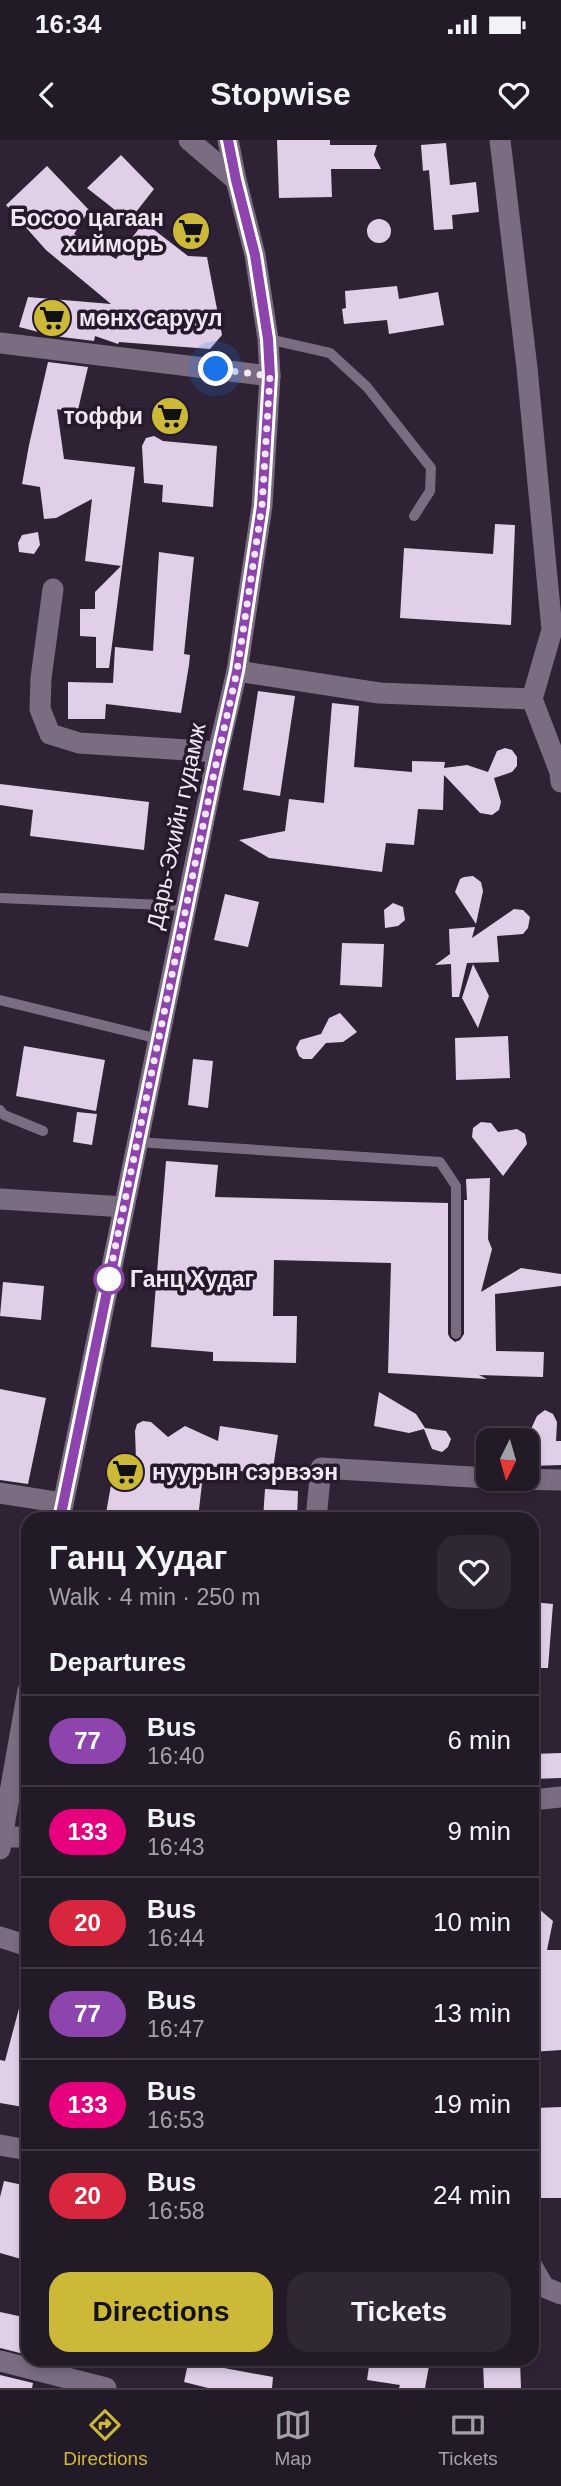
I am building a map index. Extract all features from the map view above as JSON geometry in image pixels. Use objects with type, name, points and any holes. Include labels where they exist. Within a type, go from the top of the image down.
[{"type":"street","points":[[189,140],[236,180]]},
{"type":"street","name":"Дарь-Эхийн гудамж","points":[[61,1511],[237,671],[262,506],[270,376],[268,339],[255,255],[228,140]]},
{"type":"street","points":[[500,140],[527,368],[552,630],[532,699],[560,772],[561,782]]},
{"type":"street","points":[[0,343],[270,376]]},
{"type":"street","points":[[53,589],[41,678],[40,709],[50,734],[79,743],[218,752]]},
{"type":"street","points":[[237,671],[379,693],[532,699]]},
{"type":"street","points":[[0,1199],[124,1207]]},
{"type":"street","points":[[317,1512],[320,1468],[476,1477]]},
{"type":"street","points":[[539,1480],[561,1480]]},
{"type":"street","points":[[0,1493],[61,1511]]},
{"type":"street","points":[[21,1730],[1,1843],[21,1839]]},
{"type":"street","points":[[539,1799],[561,1797]]},
{"type":"street","points":[[0,1937],[21,1944]]},
{"type":"street","points":[[0,2145],[21,2150]]},
{"type":"street","points":[[539,2278],[544,2287],[561,2294]]},
{"type":"street","points":[[0,2361],[107,2388]]},
{"type":"lane","points":[[268,339],[330,354],[367,387],[431,468],[430,491],[414,516]]},
{"type":"lane","points":[[0,898],[186,906]]},
{"type":"lane","points":[[0,1000],[159,1039]]},
{"type":"lane","points":[[0,1110],[4,1115],[43,1131]]},
{"type":"lane","points":[[138,1142],[440,1162],[456,1186],[456,1334]]},
{"type":"building","points":[[277,140],[330,140],[330,145],[377,145],[374,155],[381,169],[331,169],[332,197],[279,198]]},
{"type":"building","points":[[446,143],[450,185],[476,182],[479,212],[452,215],[453,229],[434,230],[429,170],[423,171],[421,145]]},
{"type":"building","points":[[121,155],[154,189],[129,221],[87,188]]},
{"type":"building","points":[[47,166],[89,210],[74,234],[116,259],[144,222],[188,256],[207,257],[222,335],[210,349],[118,344],[95,336],[94,341],[54,336],[19,327],[28,297],[111,304],[46,250],[6,205]]},
{"type":"building","points":[[379,219],[388,222],[391,231],[388,240],[379,243],[370,240],[367,231],[370,222]]},
{"type":"building","points":[[397,286],[399,299],[438,292],[444,325],[389,334],[387,320],[344,324],[342,309],[346,308],[345,291]]},
{"type":"building","points":[[48,362],[88,367],[77,414],[57,409],[64,459],[135,467],[109,668],[96,668],[96,637],[80,636],[80,609],[95,609],[95,592],[121,566],[85,561],[92,499],[56,518],[44,519],[40,487],[22,484]]},
{"type":"building","points":[[154,436],[163,441],[217,446],[213,507],[162,502],[163,485],[144,483],[142,446],[146,438]]},
{"type":"building","points":[[495,524],[515,525],[511,625],[400,618],[404,548],[493,554]]},
{"type":"building","points":[[38,532],[40,545],[34,554],[19,552],[18,543],[22,535]]},
{"type":"building","points":[[159,552],[194,557],[184,654],[190,655],[181,713],[106,704],[105,719],[68,719],[68,682],[113,683],[115,647],[153,651]]},
{"type":"building","points":[[258,691],[295,696],[280,796],[243,790]]},
{"type":"building","points":[[332,703],[359,706],[354,767],[412,772],[412,761],[445,762],[444,768],[467,765],[488,772],[497,751],[505,748],[512,750],[517,757],[517,766],[512,772],[494,778],[501,802],[499,810],[492,815],[480,813],[444,775],[443,810],[418,809],[414,845],[386,843],[382,872],[269,858],[239,840],[285,831],[289,799],[324,803]]},
{"type":"building","points":[[0,784],[149,802],[144,850],[30,836],[33,810],[0,805]]},
{"type":"building","points":[[473,876],[481,882],[483,891],[476,924],[455,892],[460,879]]},
{"type":"building","points":[[225,894],[259,902],[248,947],[214,940]]},
{"type":"building","points":[[393,903],[403,907],[405,920],[398,926],[385,928],[384,910]]},
{"type":"building","points":[[514,909],[523,910],[530,917],[528,928],[523,934],[497,936],[499,962],[467,963],[459,997],[452,997],[451,964],[435,965],[450,954],[449,929],[475,927],[472,938]]},
{"type":"building","points":[[342,943],[384,944],[382,987],[340,985]]},
{"type":"building","points":[[473,964],[489,996],[478,1028],[462,998]]},
{"type":"building","points":[[340,1013],[357,1032],[343,1042],[326,1043],[312,1059],[299,1056],[296,1048],[300,1040],[321,1034],[329,1018]]},
{"type":"building","points":[[508,1036],[510,1078],[456,1080],[455,1038]]},
{"type":"building","points":[[24,1046],[105,1060],[96,1111],[16,1096]]},
{"type":"building","points":[[193,1059],[213,1061],[208,1108],[188,1105]]},
{"type":"building","points":[[77,1112],[97,1114],[92,1145],[73,1142]]},
{"type":"building","points":[[481,1122],[491,1123],[498,1132],[517,1129],[525,1134],[527,1144],[503,1176],[472,1137],[473,1128]]},
{"type":"building","points":[[166,1161],[218,1165],[215,1197],[448,1203],[448,1334],[455,1342],[464,1334],[466,1179],[490,1178],[488,1239],[492,1249],[481,1292],[521,1268],[561,1274],[561,1286],[495,1294],[496,1351],[544,1352],[543,1377],[479,1375],[487,1379],[388,1373],[391,1263],[274,1260],[273,1316],[297,1316],[296,1363],[213,1361],[213,1352],[151,1347]]},
{"type":"building","points":[[3,1282],[44,1286],[41,1320],[0,1316]]},
{"type":"building","points":[[0,1389],[46,1398],[28,1484],[0,1480]]},
{"type":"building","points":[[379,1392],[416,1414],[425,1428],[446,1431],[451,1439],[448,1447],[442,1452],[432,1449],[424,1429],[409,1433],[374,1426]]},
{"type":"building","points":[[545,1410],[553,1414],[557,1422],[556,1441],[561,1441],[561,1465],[539,1466],[539,1428],[531,1428],[537,1416]]},
{"type":"building","points":[[143,1421],[151,1422],[168,1437],[185,1426],[218,1441],[220,1426],[278,1435],[272,1476],[204,1465],[199,1512],[106,1512],[116,1457],[136,1460],[137,1424]]},
{"type":"building","points":[[265,1489],[298,1491],[297,1512],[263,1512]]},
{"type":"building","points":[[539,1603],[553,1604],[548,1668],[539,1668]]},
{"type":"building","points":[[561,1753],[561,1778],[539,1779],[539,1754]]},
{"type":"building","points":[[539,1909],[553,1921],[547,1950],[561,1950],[561,2050],[539,2052]]},
{"type":"building","points":[[21,2001],[21,2107],[0,2103],[0,2060],[5,2061]]},
{"type":"building","points":[[561,2107],[561,2198],[539,2198],[539,2108]]},
{"type":"building","points":[[4,2181],[21,2185],[21,2259],[0,2253],[0,2197]]},
{"type":"building","points":[[0,2312],[21,2316],[21,2353],[0,2348]]},
{"type":"building","points":[[187,2366],[225,2366],[224,2368],[273,2377],[272,2388],[208,2388],[184,2382]]},
{"type":"building","points":[[369,2366],[429,2366],[425,2388],[399,2388],[400,2385],[367,2380]]},
{"type":"building","points":[[483,2366],[520,2366],[521,2388],[484,2388]]},
{"type":"building","points":[[0,2375],[33,2383],[32,2388],[0,2388]]},
{"type":"bus line","name":"77","points":[[61,1512],[237,671],[262,506],[270,376],[268,339],[255,255],[228,140]]},
{"type":"place","name":"Босоо цагаан хийморь","points":[[191,231]]},
{"type":"place","name":"мөнх саруул","points":[[52,318]]},
{"type":"place","name":"тоффи","points":[[170,416]]},
{"type":"place","name":"Ганц Худаг","points":[[109,1279]]},
{"type":"place","name":"нуурын сэрвээн","points":[[125,1472]]},
{"type":"route","points":[[109,1279],[107,1287],[237,671],[262,506],[270,376],[216,369]]}]
